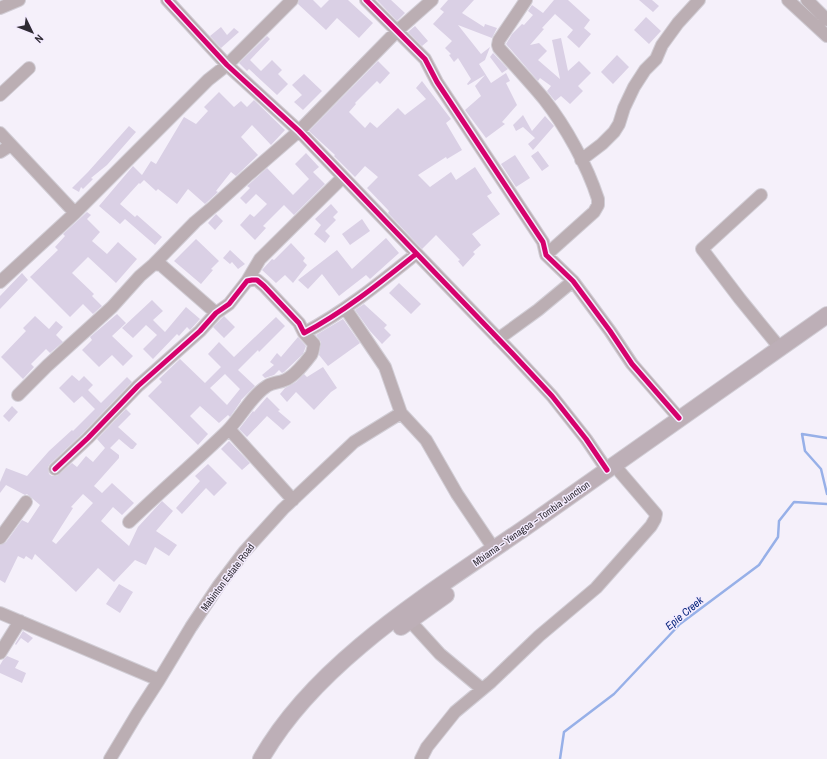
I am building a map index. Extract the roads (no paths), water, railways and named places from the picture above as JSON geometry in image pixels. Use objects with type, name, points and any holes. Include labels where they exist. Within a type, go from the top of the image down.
[{"type":"main road","name":"Mbiama – Yenagoa – Tombia Junction","points":[[273,759],[305,714],[327,689],[354,664],[614,471],[679,418],[827,315]]},
{"type":"main road","name":"Mbiama – Yenagoa – Tombia Junction","points":[[261,759],[281,728],[317,686],[378,632],[415,604],[494,549],[614,471],[827,326]]},
{"type":"street","points":[[0,8],[19,0]]},
{"type":"street","points":[[167,0],[227,65],[299,131],[498,339],[552,396],[614,471],[654,510],[656,514],[651,526],[596,588],[539,636],[495,678],[455,712],[427,747],[421,759]]},
{"type":"street","points":[[0,282],[75,213],[208,80],[227,65],[292,0]]},
{"type":"street","points":[[366,0],[425,59],[437,82],[543,242],[546,256],[573,281],[632,364],[679,418]]},
{"type":"street","points":[[18,395],[47,366],[116,304],[140,276],[154,264],[195,222],[299,131],[397,31],[432,0]]},
{"type":"street","points":[[526,0],[499,40],[499,48],[544,99],[561,123],[581,160],[598,199],[598,205],[594,212],[546,256]]},
{"type":"street","points":[[581,160],[602,144],[614,132],[619,124],[624,108],[634,87],[645,70],[656,58],[662,45],[678,23],[699,0]]},
{"type":"street","points":[[788,0],[827,36]]},
{"type":"street","points":[[807,0],[827,20]]},
{"type":"street","points":[[0,95],[29,68]]},
{"type":"street","points":[[0,134],[75,213]]},
{"type":"street","points":[[0,152],[11,145]]},
{"type":"street","points":[[54,469],[88,438],[138,386],[200,330],[216,313],[229,304],[247,281],[260,259],[343,177]]},
{"type":"street","points":[[761,195],[702,249],[780,348]]},
{"type":"street","points":[[304,333],[345,308],[383,281],[416,254]]},
{"type":"street","points":[[154,264],[160,265],[216,313]]},
{"type":"street","points":[[130,522],[229,429],[266,386],[274,382],[284,381],[291,377],[311,355],[314,344],[304,333],[299,323],[257,280],[247,281]]},
{"type":"street","points":[[498,339],[538,310],[573,281]]},
{"type":"street","points":[[345,308],[385,367],[401,413],[426,440],[457,494],[494,549]]},
{"type":"street","name":"Mabinton Estate Road","points":[[110,759],[195,621],[244,552],[293,500],[354,442],[401,413]]},
{"type":"street","points":[[229,429],[293,500]]},
{"type":"street","points":[[0,538],[26,502]]},
{"type":"street","points":[[0,613],[159,680]]},
{"type":"street","points":[[0,653],[20,621]]},
{"type":"street","points":[[410,621],[440,654],[482,689]]},
{"type":"waterway","name":"Epie Creek","points":[[827,438],[802,434],[805,451],[821,469],[827,494]]},
{"type":"waterway","name":"Epie Creek","points":[[560,759],[564,732],[614,694],[680,624],[759,565],[778,537],[779,521],[794,502],[827,504]]}]
